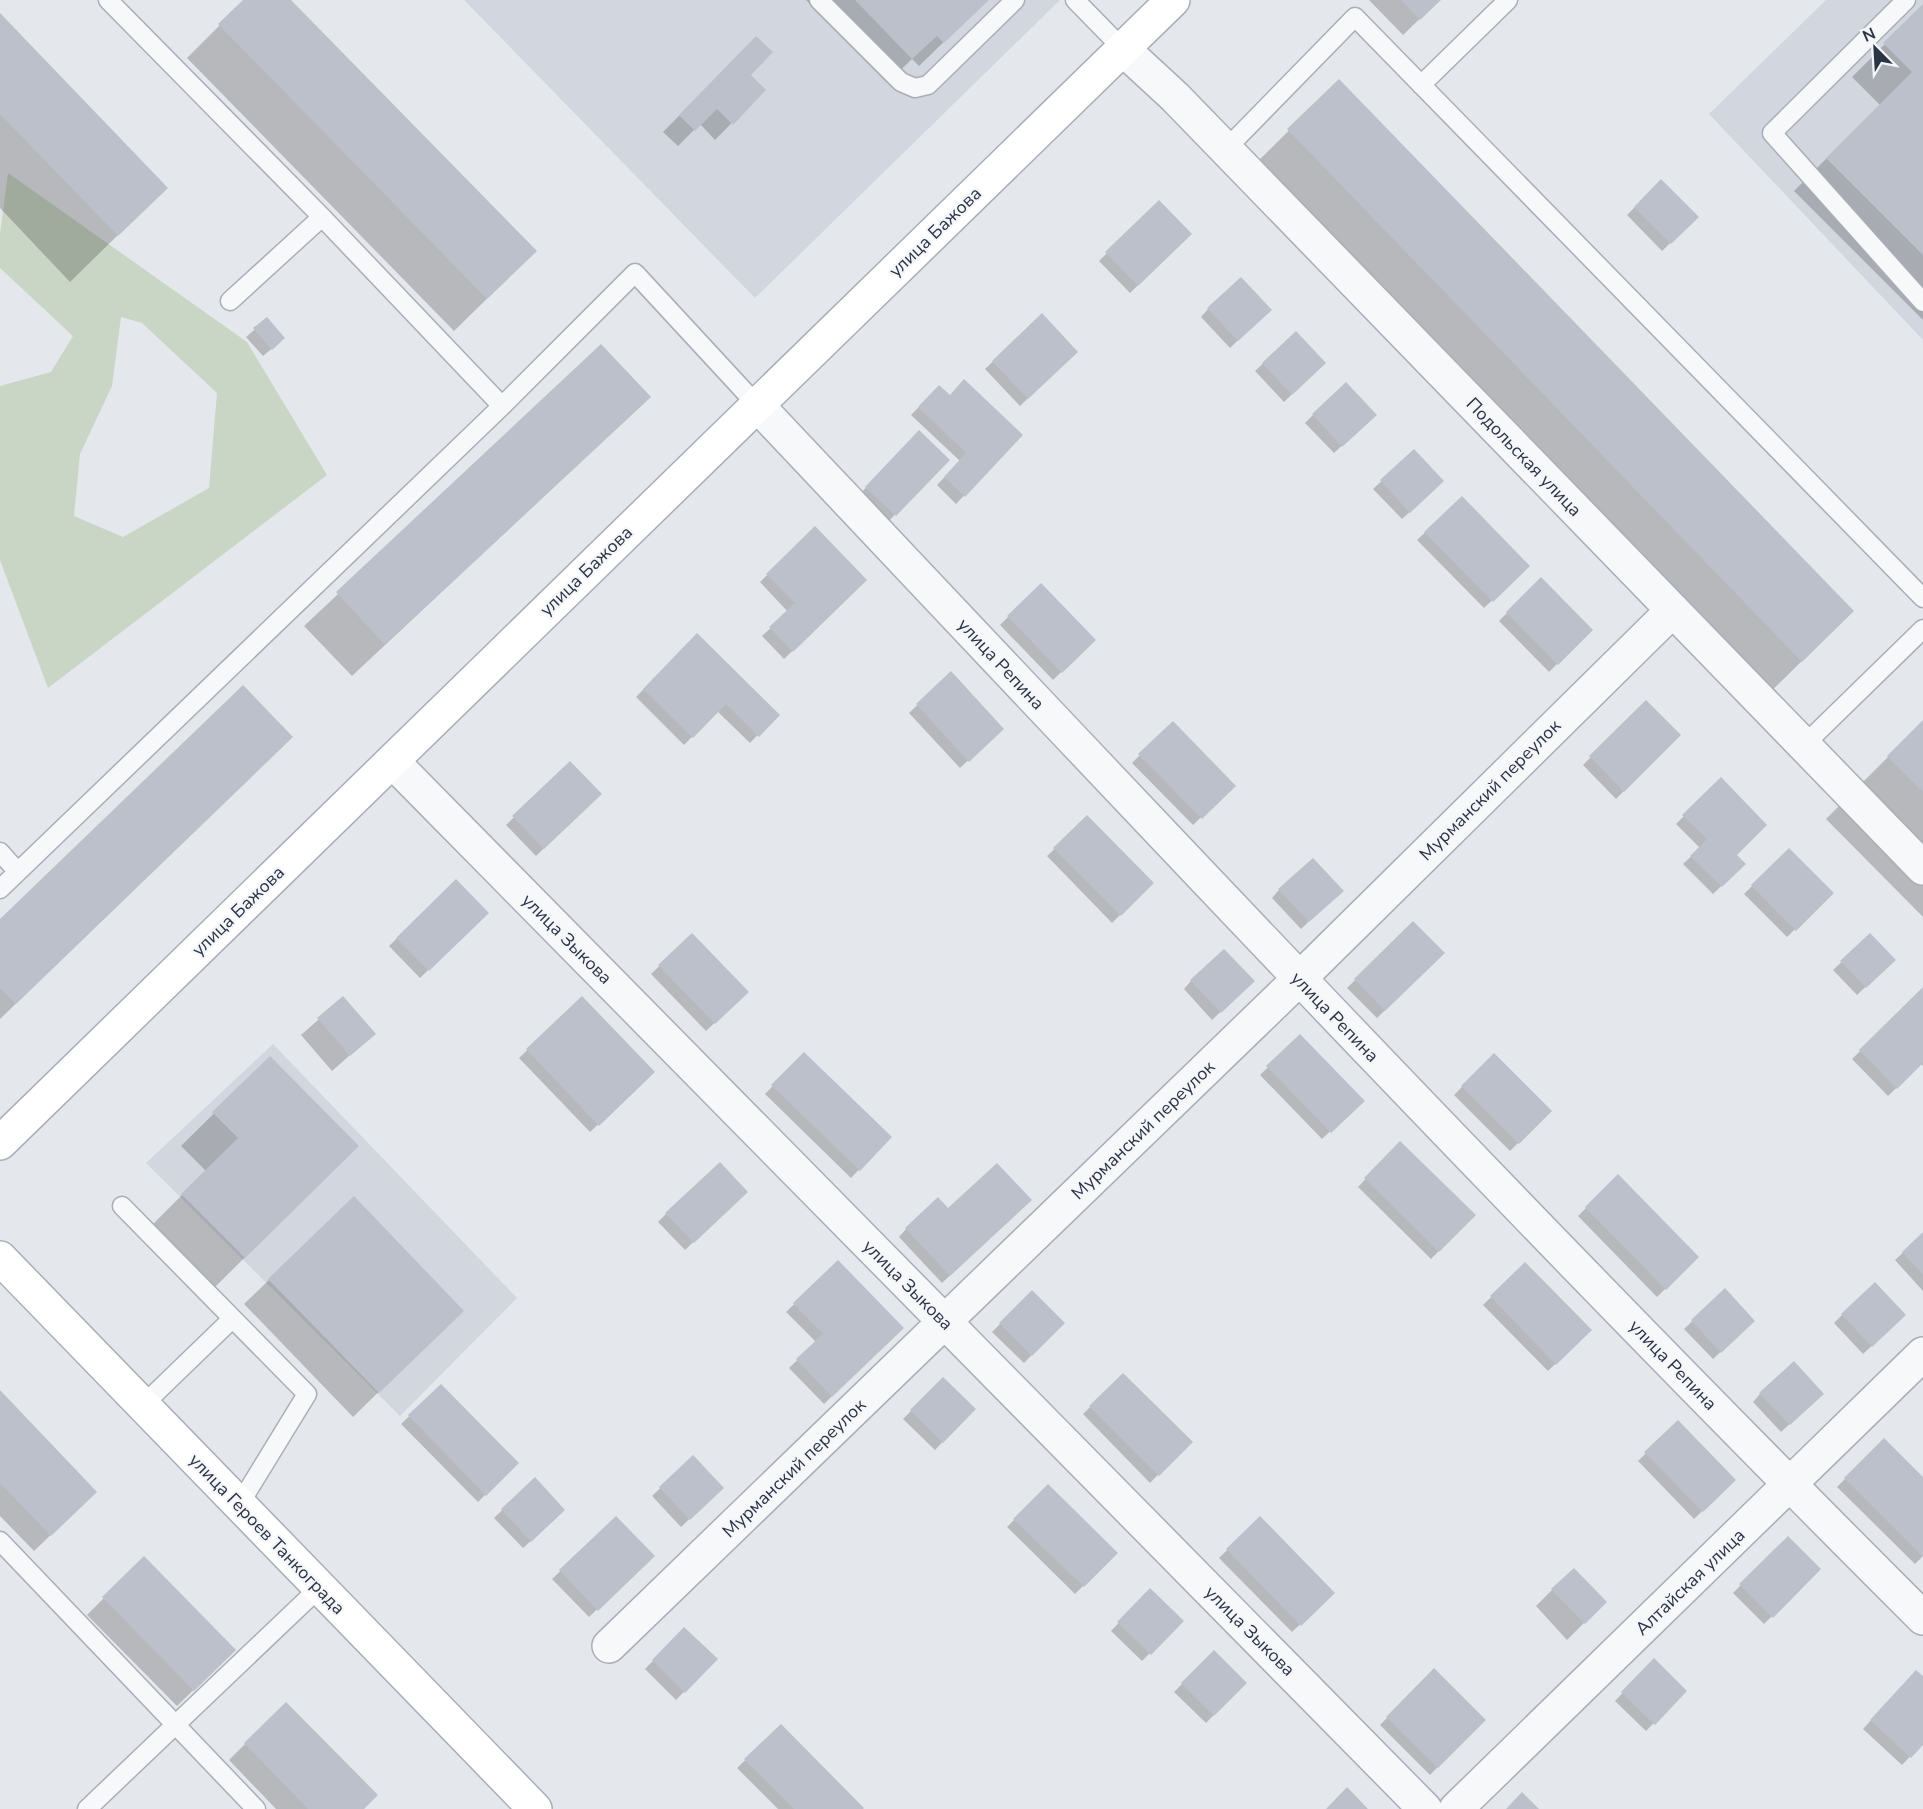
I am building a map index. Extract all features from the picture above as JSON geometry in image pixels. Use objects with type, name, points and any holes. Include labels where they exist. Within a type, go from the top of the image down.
[{"type":"main road","name":"улица Бажова","points":[[0,1143],[1173,0]]},
{"type":"main road","name":"улица Героев Танкограда","points":[[0,1258],[534,1809]]},
{"type":"street","name":"Подольская улица","points":[[1123,49],[1226,149],[1923,867]]},
{"type":"street","name":"улица Репина","points":[[757,405],[1298,980],[1790,1485],[1923,1618]]},
{"type":"street","name":"Мурманский переулок","points":[[609,1646],[1298,980],[1673,610]]},
{"type":"street","name":"улица Зыкова","points":[[392,761],[1425,1809]]},
{"type":"street","name":"Алтайская улица","points":[[1456,1809],[1923,1354]]},
{"type":"lane","points":[[108,0],[322,217],[502,406]]},
{"type":"lane","points":[[819,0],[901,82],[915,88],[928,85],[1015,0]]},
{"type":"lane","points":[[1074,0],[1123,49]]},
{"type":"lane","points":[[1421,85],[1508,0]]},
{"type":"lane","points":[[1906,0],[1772,133],[1923,302]]},
{"type":"lane","points":[[1226,149],[1355,17],[1923,598]]},
{"type":"lane","points":[[230,301],[322,217]]},
{"type":"lane","points":[[0,889],[502,406],[635,273],[757,405]]},
{"type":"lane","points":[[1804,746],[1923,629]]},
{"type":"lane","points":[[0,852],[17,871]]},
{"type":"lane","points":[[122,1206],[306,1394],[239,1505]]},
{"type":"lane","points":[[143,1405],[232,1319]]},
{"type":"lane","points":[[0,1541],[256,1809]]},
{"type":"lane","points":[[87,1809],[173,1724],[319,1587]]},
{"type":"shaded area","points":[[464,0],[1060,0],[755,298]]},
{"type":"shaded area","points":[[1826,0],[1923,0],[1923,340],[1709,114]]},
{"type":"shaded area","points":[[273,1044],[517,1298],[400,1416],[146,1163]]},
{"type":"green space","points":[[8,173],[247,342],[327,475],[48,688],[0,560],[0,386],[51,372],[73,336],[0,268],[0,234]],"holes":[[[121,317],[142,323],[217,393],[209,488],[123,537],[74,516],[80,454],[112,386]]]},
{"type":"building","points":[[243,0],[291,0],[537,251],[487,299],[218,24]]},
{"type":"building","points":[[855,0],[989,0],[944,43],[937,36],[912,59]]},
{"type":"building","points":[[1401,0],[1441,0],[1420,20]]},
{"type":"building","points":[[1923,4],[1923,255],[1826,158],[1912,72],[1883,43]]},
{"type":"building","points":[[0,13],[168,188],[118,236],[0,114]]},
{"type":"building","points":[[756,36],[773,52],[751,75],[766,90],[733,125],[717,109],[695,131],[679,115]]},
{"type":"building","points":[[1339,79],[1854,611],[1802,662],[1287,129]]},
{"type":"building","points":[[1661,179],[1699,217],[1671,244],[1634,207]]},
{"type":"building","points":[[1159,200],[1192,234],[1138,286],[1105,252]]},
{"type":"building","points":[[1241,277],[1272,310],[1238,341],[1207,308]]},
{"type":"building","points":[[1042,313],[1078,352],[1028,399],[992,361]]},
{"type":"building","points":[[267,317],[285,338],[272,350],[253,328]]},
{"type":"building","points":[[1296,331],[1326,363],[1292,395],[1262,363]]},
{"type":"building","points":[[601,344],[651,397],[385,645],[336,592]]},
{"type":"building","points":[[964,379],[1023,435],[965,497],[944,477],[966,453],[918,407],[939,385],[950,395]]},
{"type":"building","points":[[1346,382],[1377,415],[1342,447],[1312,414]]},
{"type":"building","points":[[919,430],[950,460],[896,516],[865,487]]},
{"type":"building","points":[[1414,449],[1444,481],[1410,513],[1380,480]]},
{"type":"building","points":[[1462,496],[1530,566],[1493,602],[1424,532]]},
{"type":"building","points":[[815,526],[867,580],[793,652],[769,627],[795,603],[766,574]]},
{"type":"building","points":[[1541,577],[1593,630],[1558,665],[1506,612]]},
{"type":"building","points":[[1041,583],[1096,640],[1062,673],[1007,616]]},
{"type":"building","points":[[697,633],[780,715],[759,737],[726,704],[693,738],[643,689]]},
{"type":"building","points":[[951,671],[1004,729],[969,762],[916,704]]},
{"type":"building","points":[[243,685],[293,737],[16,1004],[0,988],[0,919]]},
{"type":"building","points":[[1646,700],[1681,735],[1624,792],[1589,756]]},
{"type":"building","points":[[1923,720],[1923,792],[1887,756]]},
{"type":"building","points":[[1173,721],[1236,786],[1202,819],[1138,754]]},
{"type":"building","points":[[570,761],[602,794],[544,849],[512,816]]},
{"type":"building","points":[[1721,777],[1767,825],[1737,855],[1746,864],[1722,887],[1690,856],[1707,839],[1682,815]]},
{"type":"building","points":[[1087,815],[1154,883],[1121,916],[1053,848]]},
{"type":"building","points":[[1789,848],[1834,893],[1796,931],[1751,885]]},
{"type":"building","points":[[1313,858],[1344,891],[1309,922],[1278,889]]},
{"type":"building","points":[[456,879],[489,913],[429,971],[396,938]]},
{"type":"building","points":[[1413,921],[1445,953],[1385,1011],[1354,979]]},
{"type":"building","points":[[692,933],[749,992],[715,1024],[658,965]]},
{"type":"building","points":[[1870,933],[1896,960],[1866,988],[1840,961]]},
{"type":"building","points":[[1224,949],[1255,981],[1221,1013],[1190,980]]},
{"type":"building","points":[[1923,987],[1923,1063],[1897,1089],[1859,1050]]},
{"type":"building","points":[[343,996],[376,1034],[350,1056],[317,1018]]},
{"type":"building","points":[[582,996],[655,1072],[599,1126],[526,1049]]},
{"type":"building","points":[[1300,1034],[1365,1101],[1331,1133],[1266,1066]]},
{"type":"building","points":[[804,1052],[892,1137],[860,1171],[771,1085]]},
{"type":"building","points":[[1494,1053],[1552,1111],[1519,1144],[1461,1086]]},
{"type":"building","points":[[270,1056],[359,1146],[245,1258],[181,1194],[238,1138],[212,1112]]},
{"type":"building","points":[[1400,1141],[1476,1215],[1439,1252],[1364,1178]]},
{"type":"building","points":[[720,1162],[748,1192],[694,1243],[665,1213]]},
{"type":"building","points":[[997,1163],[1032,1200],[950,1276],[905,1228],[938,1197],[948,1208]]},
{"type":"building","points":[[1618,1174],[1699,1257],[1666,1290],[1585,1207]]},
{"type":"building","points":[[354,1196],[464,1311],[379,1393],[268,1279]]},
{"type":"building","points":[[1923,1232],[1923,1275],[1902,1252]]},
{"type":"building","points":[[838,1260],[904,1328],[832,1397],[796,1359],[823,1334],[793,1303]]},
{"type":"building","points":[[1525,1262],[1592,1330],[1556,1365],[1490,1296]]},
{"type":"building","points":[[1875,1282],[1906,1315],[1872,1347],[1841,1314]]},
{"type":"building","points":[[1725,1288],[1755,1321],[1721,1353],[1691,1320]]},
{"type":"building","points":[[1032,1290],[1065,1323],[1032,1356],[999,1323]]},
{"type":"building","points":[[1794,1361],[1824,1394],[1790,1425],[1759,1393]]},
{"type":"building","points":[[1123,1373],[1193,1442],[1159,1476],[1089,1406]]},
{"type":"building","points":[[943,1377],[976,1409],[943,1443],[910,1410]]},
{"type":"building","points":[[441,1384],[519,1463],[486,1496],[408,1415]]},
{"type":"building","points":[[0,1390],[97,1492],[51,1536],[0,1483]]},
{"type":"building","points":[[1678,1420],[1736,1480],[1703,1512],[1644,1452]]},
{"type":"building","points":[[1884,1438],[1923,1477],[1923,1557],[1844,1478]]},
{"type":"building","points":[[693,1455],[724,1488],[690,1520],[659,1487]]},
{"type":"building","points":[[535,1477],[565,1510],[531,1542],[501,1509]]},
{"type":"building","points":[[1048,1484],[1118,1553],[1084,1587],[1013,1519]]},
{"type":"building","points":[[616,1516],[655,1556],[598,1611],[559,1570]]},
{"type":"building","points":[[1260,1516],[1335,1593],[1301,1626],[1226,1549]]},
{"type":"building","points":[[1788,1536],[1821,1569],[1773,1618],[1739,1584]]},
{"type":"building","points":[[144,1556],[236,1650],[194,1691],[102,1597]]},
{"type":"building","points":[[1574,1568],[1607,1602],[1585,1624],[1551,1589]]},
{"type":"building","points":[[1150,1588],[1184,1621],[1151,1655],[1117,1622]]},
{"type":"building","points":[[684,1627],[718,1659],[685,1693],[652,1660]]},
{"type":"building","points":[[1214,1650],[1247,1683],[1214,1716],[1181,1683]]},
{"type":"building","points":[[1654,1658],[1687,1691],[1655,1725],[1621,1692]]},
{"type":"building","points":[[1434,1668],[1486,1720],[1438,1768],[1386,1717]]},
{"type":"building","points":[[1916,1670],[1923,1676],[1923,1745],[1911,1758],[1870,1720]]},
{"type":"building","points":[[286,1702],[378,1795],[364,1809],[308,1809],[244,1743]]},
{"type":"building","points":[[781,1724],[863,1809],[794,1809],[744,1759]]},
{"type":"building","points":[[1347,1787],[1368,1809],[1326,1809]]},
{"type":"building","points":[[1522,1792],[1539,1809],[1506,1809]]}]
